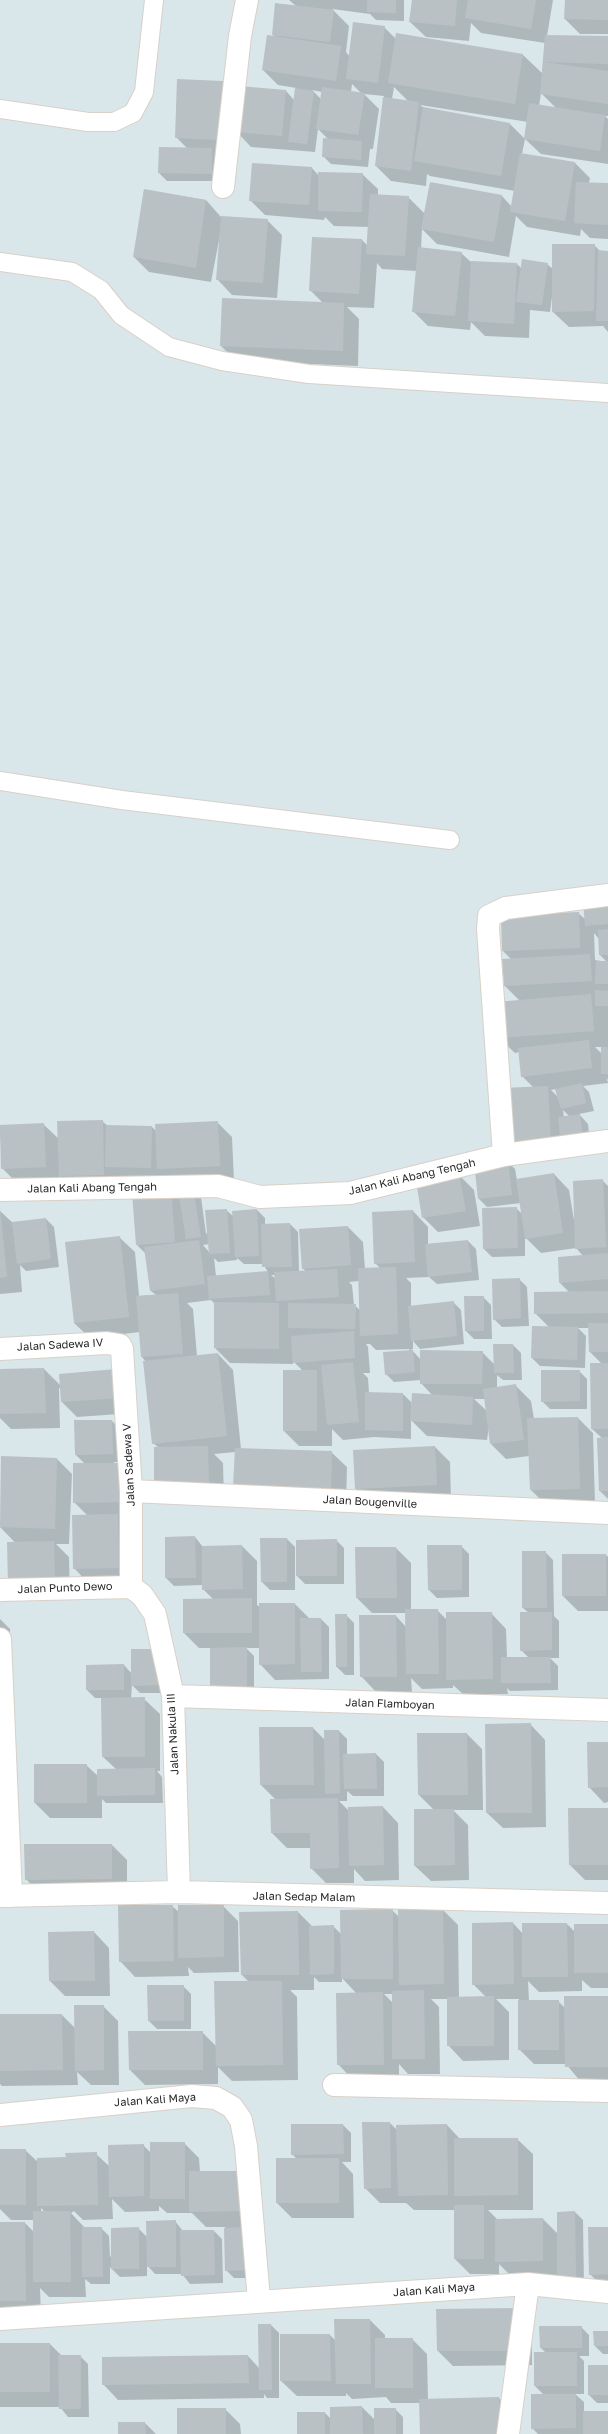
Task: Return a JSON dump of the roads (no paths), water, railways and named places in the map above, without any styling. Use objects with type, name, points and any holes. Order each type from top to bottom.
[{"type":"street","points":[[223,187],[240,36],[247,0]]},
{"type":"street","points":[[504,1155],[488,929],[490,916],[506,908],[608,895]]},
{"type":"street","name":"Jalan Kali Abang Tengah","points":[[0,1190],[218,1186],[260,1197],[350,1193],[504,1155],[608,1141]]},
{"type":"street","name":"Jalan Sadewa IV","points":[[0,1349],[106,1343],[120,1345]]},
{"type":"street","name":"Jalan Sadewa V","points":[[120,1345],[123,1355],[131,1491],[131,1587]]},
{"type":"street","name":"Jalan Bougenville","points":[[131,1491],[608,1513]]},
{"type":"street","name":"Jalan Punto Dewo","points":[[0,1590],[131,1587]]},
{"type":"street","name":"Jalan Nakula III","points":[[131,1587],[142,1595],[155,1614],[173,1696],[179,1892]]},
{"type":"street","points":[[0,1638],[6,1896]]},
{"type":"street","name":"Jalan Flamboyan","points":[[173,1696],[608,1710]]},
{"type":"street","name":"Jalan Sedap Malam","points":[[6,1896],[179,1892],[608,1903]]},
{"type":"street","points":[[334,2085],[608,2091]]},
{"type":"street","name":"Jalan Kali Maya","points":[[0,2115],[192,2096],[216,2098],[232,2107],[241,2120],[246,2146],[259,2300]]},
{"type":"street","points":[[508,2434],[528,2284]]},
{"type":"street","name":"Jalan Kali Maya","points":[[0,2319],[259,2300],[528,2284],[608,2292]]},
{"type":"lane","points":[[0,109],[88,122],[114,122],[133,113],[144,92],[154,0]]},
{"type":"lane","points":[[0,262],[72,272],[101,290],[121,315],[170,347],[222,361],[309,374],[608,393]]},
{"type":"lane","points":[[0,780],[122,800],[450,840]]}]
